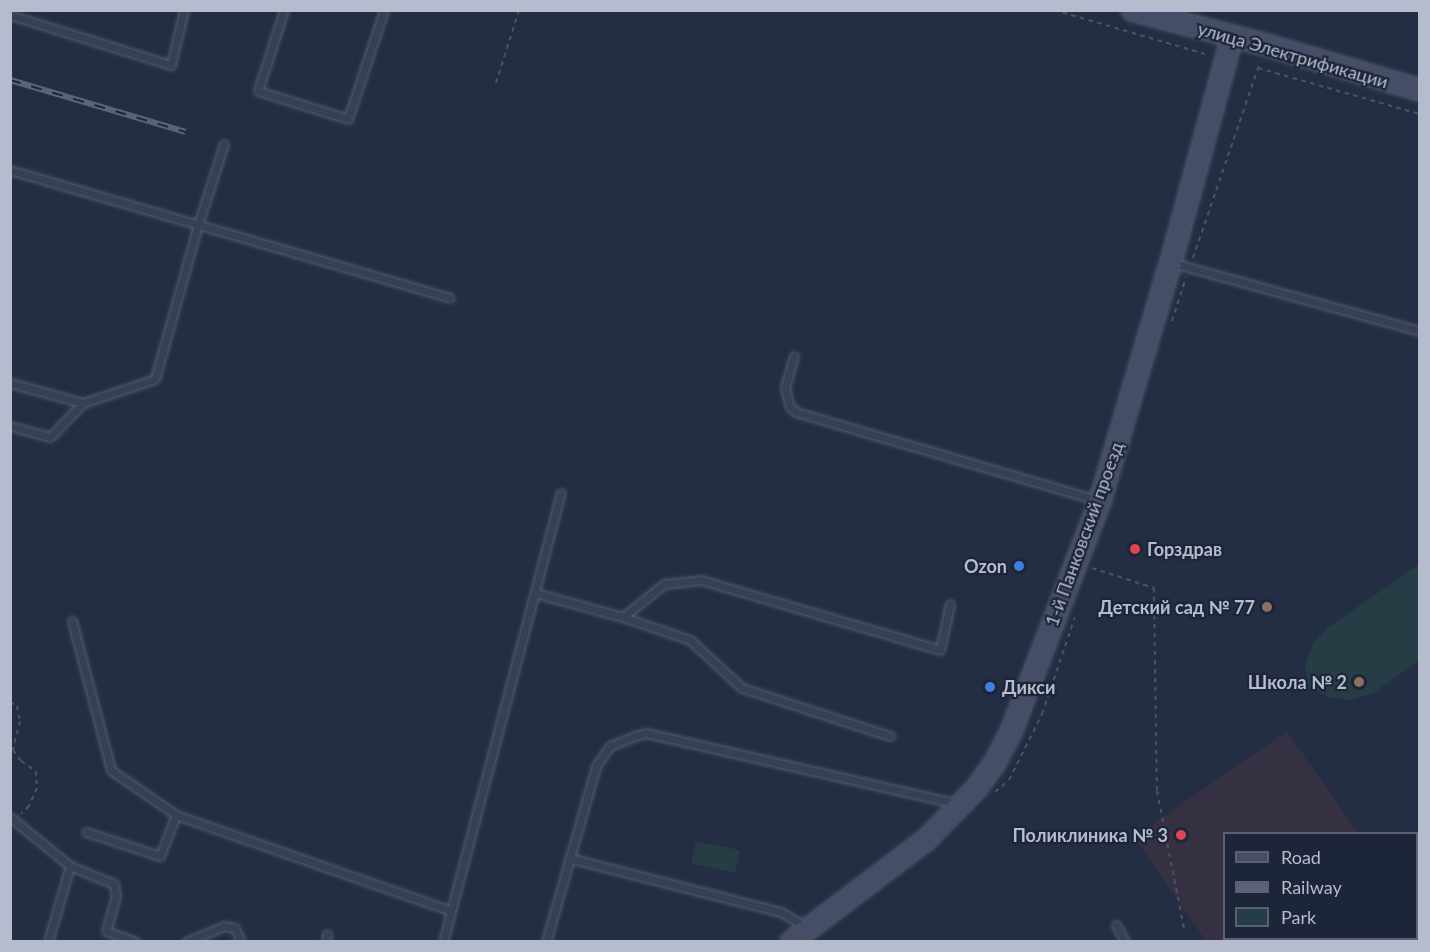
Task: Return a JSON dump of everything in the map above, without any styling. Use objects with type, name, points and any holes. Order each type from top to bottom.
[{"type":"street","name":"улица Электрификации","points":[[1132,10],[1419,90]]},
{"type":"street","name":"1-й Панковский проезд","points":[[791,942],[926,840],[957,809],[994,764],[1011,732],[1100,501],[1171,262],[1232,37]]},
{"type":"lane","points":[[10,15],[171,65],[184,10]]},
{"type":"lane","points":[[284,10],[258,91],[348,118],[384,10]]},
{"type":"lane","points":[[10,426],[50,437],[83,403],[154,379],[224,144]]},
{"type":"lane","points":[[10,170],[450,298]]},
{"type":"lane","points":[[1171,262],[1419,331]]},
{"type":"lane","points":[[794,356],[785,388],[790,407],[796,412],[1100,501]]},
{"type":"lane","points":[[10,383],[83,403]]},
{"type":"lane","points":[[443,942],[561,493]]},
{"type":"lane","points":[[623,616],[664,584],[701,580],[940,650],[950,604]]},
{"type":"lane","points":[[535,593],[623,616],[690,640],[742,688],[890,736]]},
{"type":"lane","points":[[72,621],[111,770],[176,815],[452,911]]},
{"type":"lane","points":[[546,942],[569,858],[602,756],[610,746],[646,733],[950,802],[957,809]]},
{"type":"lane","points":[[86,831],[160,856],[176,815]]},
{"type":"lane","points":[[13,819],[70,866],[114,884],[116,896],[106,931],[136,942]]},
{"type":"lane","points":[[569,858],[781,912],[807,929]]},
{"type":"lane","points":[[48,942],[70,866]]},
{"type":"lane","points":[[186,942],[224,926],[235,928],[241,942]]},
{"type":"lane","points":[[1116,926],[1125,942]]},
{"type":"path","points":[[496,83],[519,10]]},
{"type":"path","points":[[1053,10],[1218,58]]},
{"type":"path","points":[[1079,18],[1080,10]]},
{"type":"path","points":[[1258,68],[1419,114]]},
{"type":"path","points":[[1091,567],[1154,588],[1157,791],[1184,929]]},
{"type":"path","points":[[10,702],[17,706],[20,721],[14,750],[21,761],[36,771],[37,788],[29,806],[13,819]]},
{"type":"shaded area","name":"Поликлиника № 3","points":[[1287,731],[1357,832],[1223,832],[1223,940],[1297,940],[1294,942],[1206,941],[1134,837]]},
{"type":"green space","points":[[1419,564],[1419,660],[1374,693],[1350,700],[1328,697],[1309,687],[1305,665],[1313,643],[1329,627]]},
{"type":"green space","points":[[696,841],[740,850],[735,873],[691,863]]},
{"type":"railway","points":[[10,80],[185,132]]},
{"type":"place","name":"Горздрав","points":[[1135,549]]},
{"type":"place","name":"Ozon","points":[[1019,566]]},
{"type":"place","name":"Детский сад № 77","points":[[1267,607]]},
{"type":"place","name":"Школа № 2","points":[[1359,682]]},
{"type":"place","name":"Дикси","points":[[990,687]]},
{"type":"place","name":"Поликлиника № 3","points":[[1181,835]]}]
